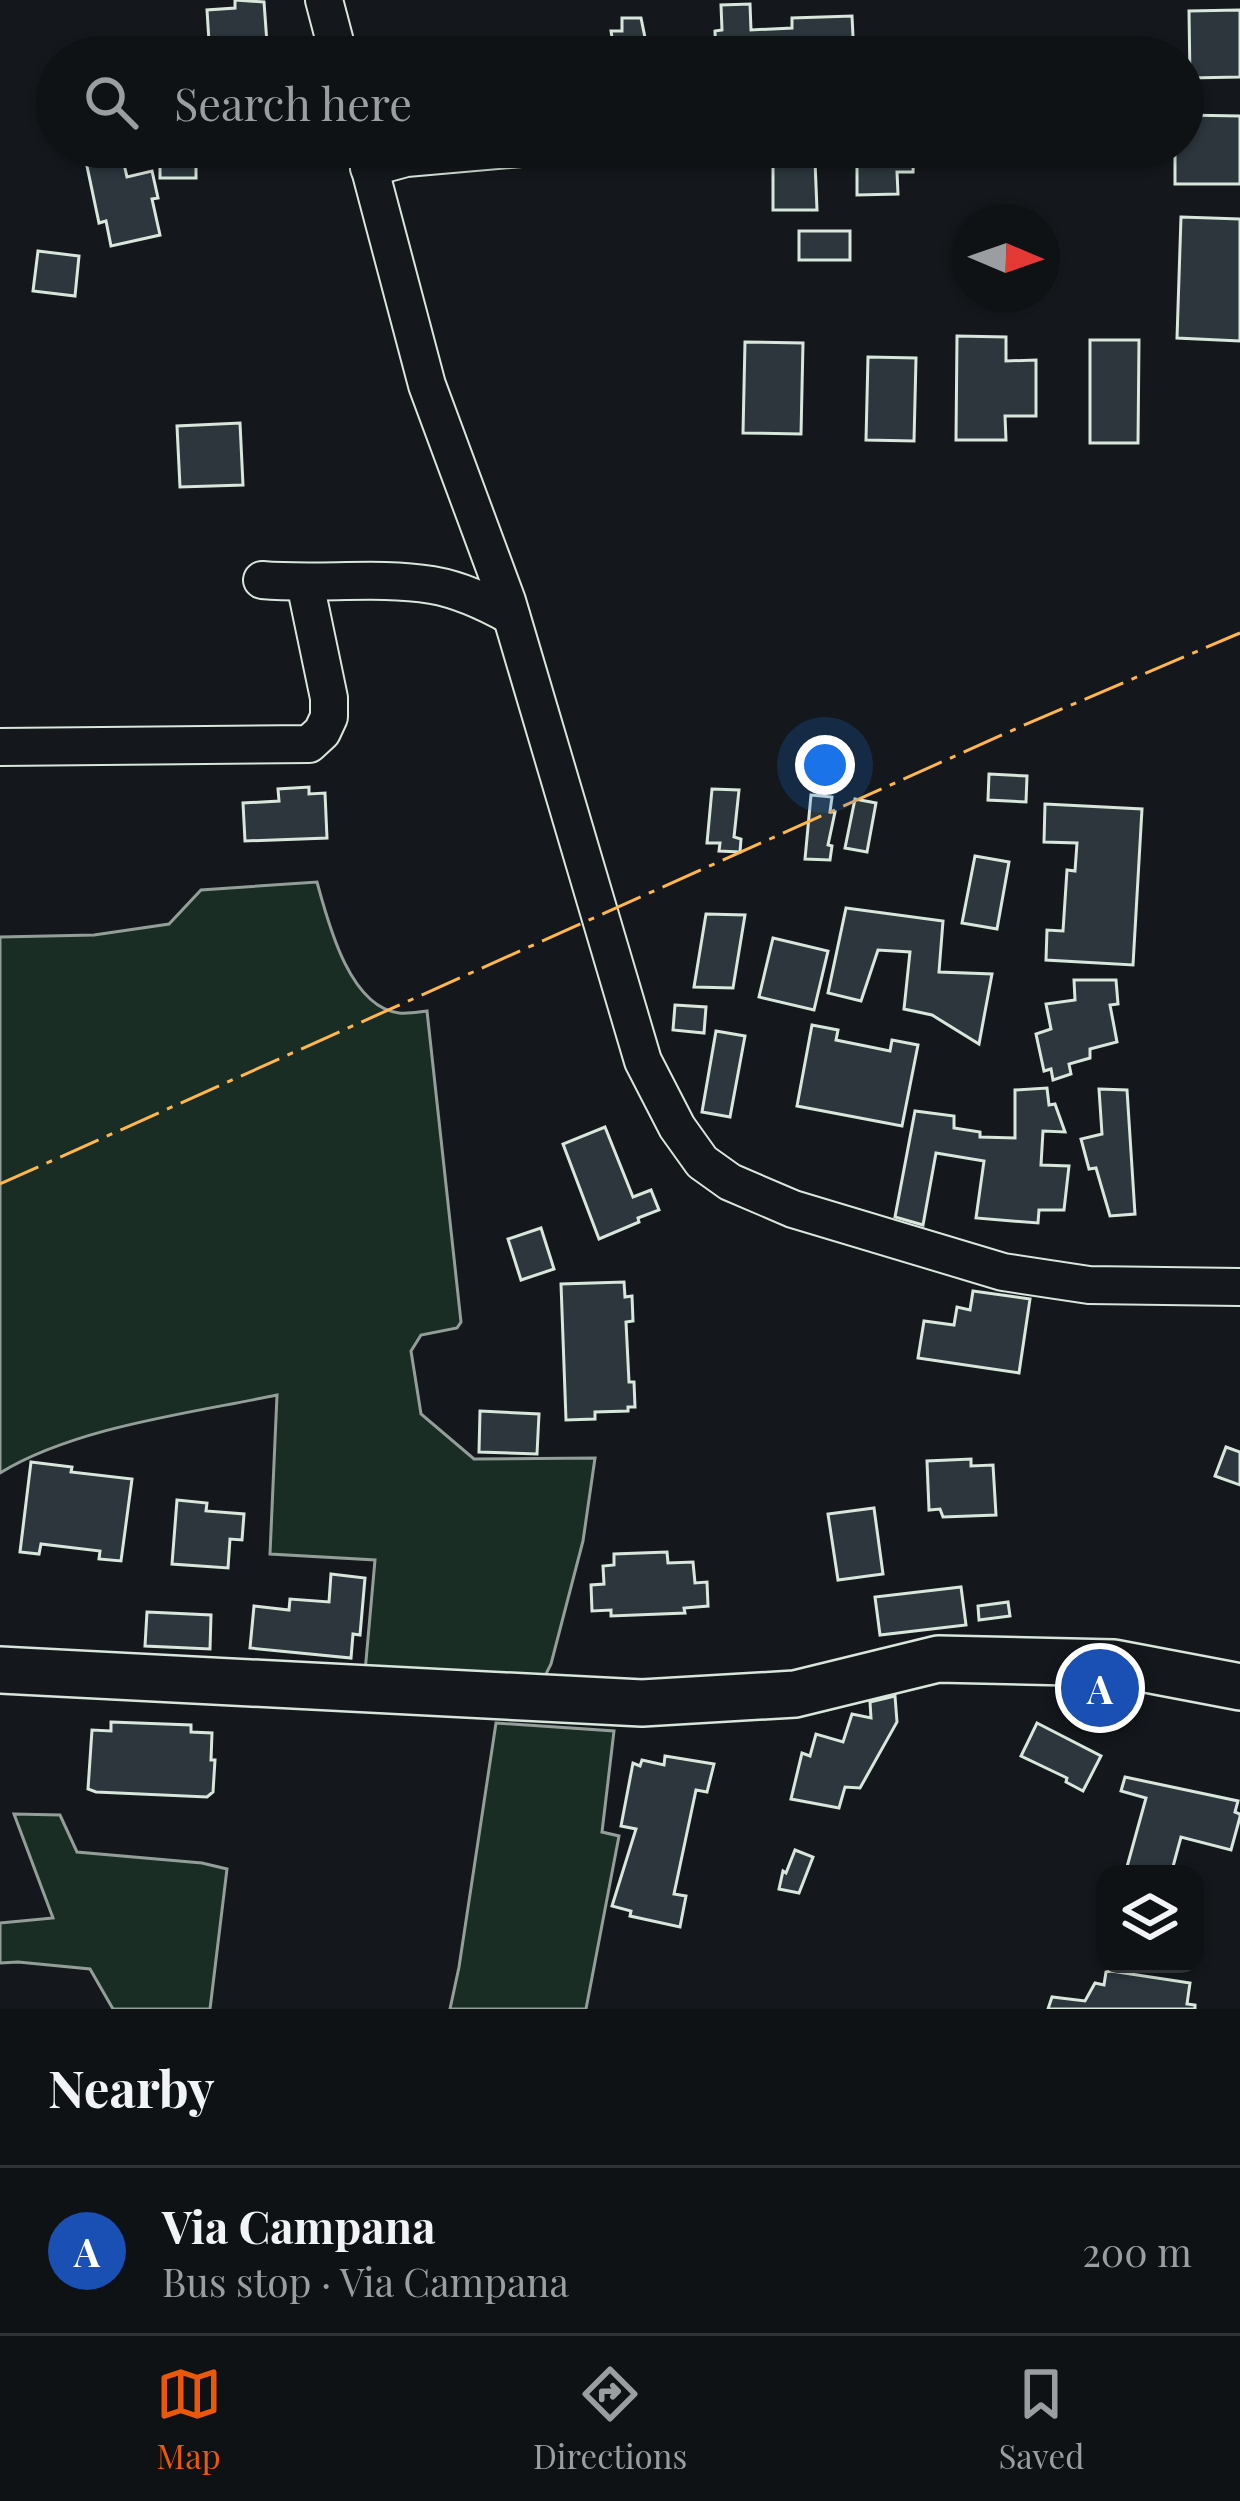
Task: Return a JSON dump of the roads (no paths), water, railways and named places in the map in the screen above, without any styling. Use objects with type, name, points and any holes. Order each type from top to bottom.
[{"type":"main road","points":[[0,1670],[643,1703],[795,1694],[938,1660],[1114,1663],[1240,1688]]},
{"type":"street","points":[[324,0],[333,36]]},
{"type":"street","points":[[370,168],[427,385],[511,616],[644,1061],[677,1127],[702,1162],[730,1182],[793,1209],[1003,1272],[1089,1285],[1240,1287]]},
{"type":"street","points":[[262,580],[433,586],[477,598],[511,616]]},
{"type":"street","points":[[0,747],[309,744],[329,717],[305,584]]},
{"type":"place","name":"Via Campana","points":[[1100,1688]]}]
